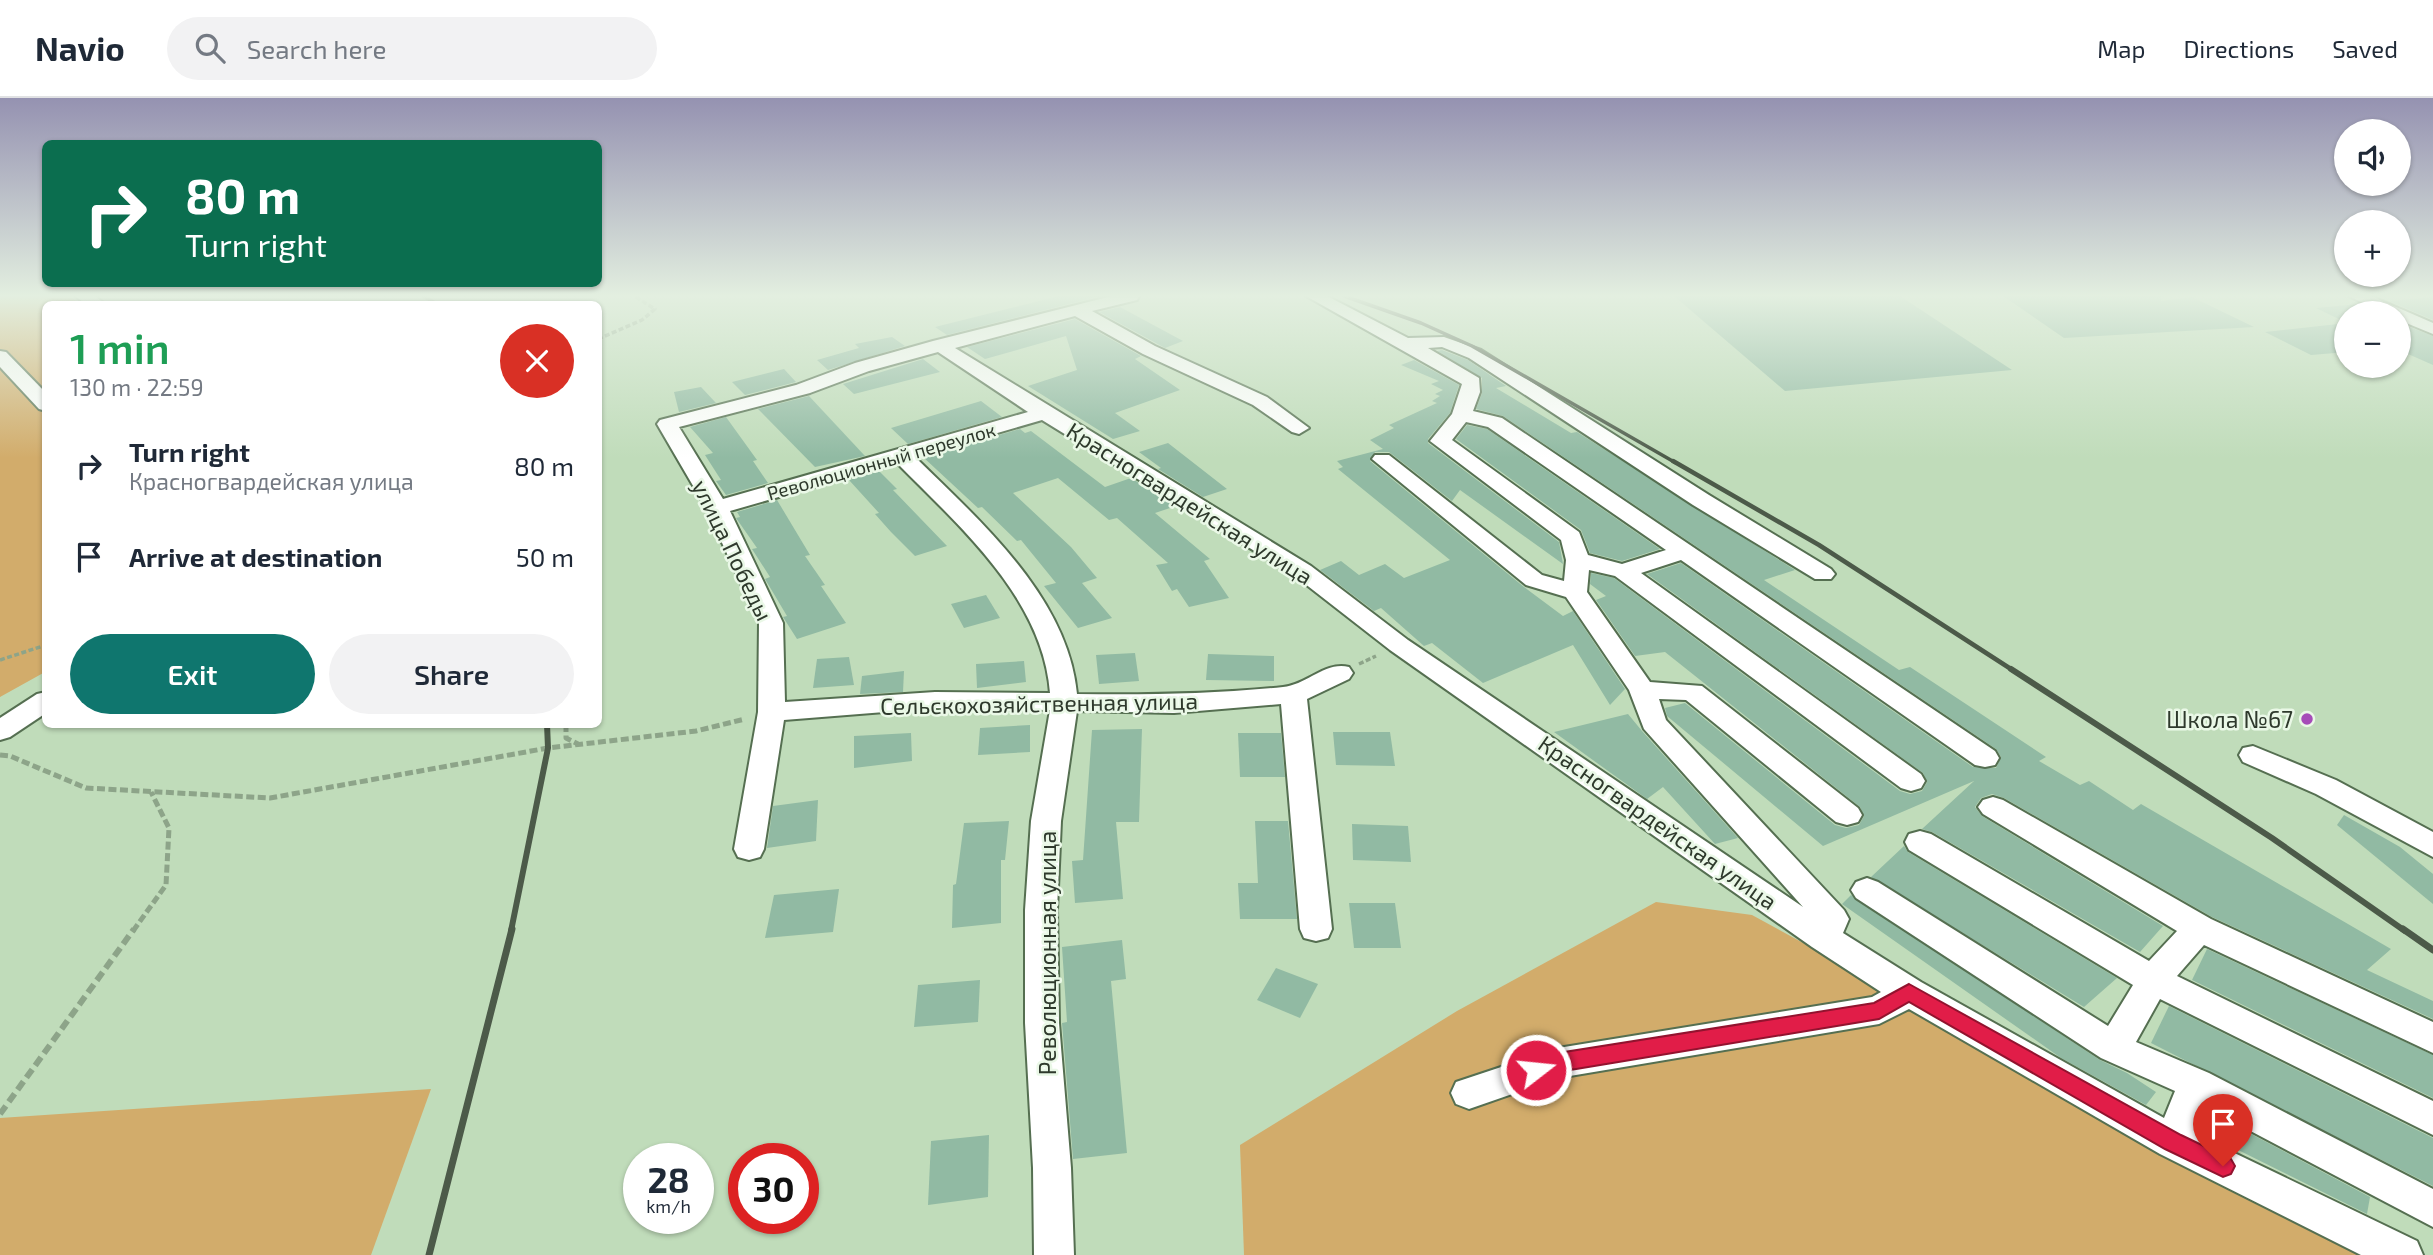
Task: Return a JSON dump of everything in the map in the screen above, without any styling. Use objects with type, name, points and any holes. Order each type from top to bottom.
[{"type":"street","name":"улица Победы","points":[[749,849],[772,712],[771,623],[717,508],[667,424],[803,388],[862,366],[921,350]]},
{"type":"street","name":"Красногвардейская улица","points":[[946,350],[985,377],[1121,458],[1201,512],[1303,571],[1399,645],[1824,938],[1909,992],[2173,1142],[2403,1255]]},
{"type":"street","points":[[1149,350],[1260,401],[1299,428]]},
{"type":"street","points":[[1416,350],[1472,382],[1469,404],[1440,441],[1571,537],[1578,560],[1575,592]]},
{"type":"street","points":[[1465,350],[1823,574]]},
{"type":"street","points":[[0,356],[42,401]]},
{"type":"street","name":"Революционный переулок","points":[[717,508],[1046,413]]},
{"type":"street","points":[[1463,415],[1495,422],[1985,758]]},
{"type":"street","name":"Революционная улица","points":[[901,455],[967,522],[1006,569],[1043,622],[1059,669],[1064,701],[1044,841],[1042,1020],[1055,1206],[1054,1255]]},
{"type":"street","points":[[1382,459],[1534,580],[1575,592],[1642,690],[1654,723],[1833,919],[1824,938]]},
{"type":"street","points":[[1623,571],[1682,552]]},
{"type":"street","points":[[1578,560],[1623,571],[1911,781]]},
{"type":"street","name":"Сельскохозяйственная улица","points":[[772,712],[935,701],[1174,704],[1293,695],[1340,673]]},
{"type":"street","points":[[1642,690],[1693,692],[1847,815]]},
{"type":"street","points":[[1293,695],[1307,813],[1316,929]]},
{"type":"street","points":[[5,744],[42,704]]},
{"type":"street","points":[[2253,755],[2326,787],[2433,846]]},
{"type":"street","points":[[1993,807],[2199,928],[2433,1038]]},
{"type":"street","points":[[1920,842],[2153,980],[2433,1119]]},
{"type":"street","points":[[1867,891],[2114,1048],[2196,1084],[2433,1209]]},
{"type":"street","points":[[2114,1048],[2153,980],[2199,928]]},
{"type":"street","points":[[1469,1093],[1558,1063],[1879,1010],[1909,992]]},
{"type":"street","points":[[2173,1142],[2196,1084]]},
{"type":"path","points":[[1340,673],[1399,645]]},
{"type":"path","points":[[0,660],[42,646]]},
{"type":"path","points":[[0,755],[5,744],[86,788],[270,798],[579,744],[696,731],[772,712]]},
{"type":"path","points":[[566,728],[566,738],[579,744]]},
{"type":"path","points":[[0,1114],[166,886],[169,828],[150,792]]},
{"type":"shaded area","points":[[0,350],[42,350],[42,674],[0,697]]},
{"type":"shaded area","points":[[1656,902],[1752,915],[2375,1255],[1244,1255],[1240,1145],[1457,1011]]},
{"type":"shaded area","points":[[431,1089],[371,1255],[0,1255],[0,1118]]},
{"type":"building","points":[[852,350],[892,350],[828,370],[817,360]]},
{"type":"building","points":[[971,350],[1017,350],[985,359]]},
{"type":"building","points":[[1071,350],[1130,350],[1141,356],[1135,359],[1180,390],[1115,413],[1140,431],[1113,439],[1028,386],[1077,370]]},
{"type":"building","points":[[1442,350],[1468,360],[1506,386],[1496,388],[1571,433],[1577,432],[1795,570],[1764,580],[1899,670],[1910,667],[2046,757],[2039,761],[2080,785],[2089,781],[2133,810],[2141,804],[2391,949],[2367,970],[2433,1001],[2433,1019],[2212,917],[2004,798],[1992,794],[1981,798],[1975,807],[1982,816],[2163,926],[2140,952],[1932,832],[1922,829],[1974,781],[1823,846],[1667,716],[1665,708],[1685,703],[1835,825],[1846,828],[1859,825],[1864,816],[1860,807],[1665,652],[1635,656],[1596,600],[1606,596],[1590,584],[1591,573],[1614,578],[1900,791],[1910,794],[1922,791],[1927,782],[1923,773],[1647,574],[1681,563],[1973,767],[1996,768],[2001,757],[1996,749],[1503,416],[1476,409],[1482,393],[1482,378],[1437,351]]},
{"type":"building","points":[[1737,350],[1982,350],[2012,370],[1785,391]]},
{"type":"building","points":[[2301,350],[2334,350],[2334,353],[2311,355]]},
{"type":"building","points":[[2411,350],[2433,350],[2433,365],[2411,355]]},
{"type":"building","points":[[923,359],[940,372],[854,394],[843,384]]},
{"type":"building","points":[[1414,360],[1459,385],[1450,413],[1428,439],[1428,443],[1559,542],[1563,564],[1460,490],[1452,501],[1389,452],[1375,452],[1370,461],[1563,616],[1573,611],[1625,689],[1610,705],[1573,645],[1483,683],[1432,643],[1424,646],[1381,608],[1374,611],[1320,570],[1341,561],[1359,575],[1385,564],[1404,578],[1450,560],[1338,469],[1343,467],[1337,461],[1383,449],[1370,440],[1394,428],[1389,425],[1437,403],[1432,401],[1440,396],[1435,394],[1443,390],[1431,384],[1439,381],[1401,365]]},
{"type":"building","points":[[784,369],[796,382],[745,395],[732,382]]},
{"type":"building","points":[[701,387],[716,403],[679,412],[674,392]]},
{"type":"building","points":[[809,396],[865,456],[815,467],[758,409]]},
{"type":"building","points":[[981,401],[1002,417],[908,444],[891,428]]},
{"type":"building","points":[[726,417],[757,460],[753,461],[768,483],[726,495],[716,481],[721,480],[705,455],[713,453],[690,427]]},
{"type":"building","points":[[1467,425],[1487,429],[1660,549],[1622,561],[1590,553],[1581,530],[1456,439]]},
{"type":"building","points":[[1020,429],[1025,433],[1031,431],[1105,487],[1131,478],[1176,506],[1155,513],[1210,559],[1204,561],[1229,598],[1189,607],[1177,589],[1172,591],[1156,565],[1168,563],[1117,518],[1109,520],[1058,478],[1013,493],[1071,547],[1097,578],[1082,583],[1112,618],[1078,628],[1044,586],[1056,583],[1021,540],[1017,541],[982,507],[978,508],[923,457]]},
{"type":"building","points":[[1168,443],[1227,489],[1203,497],[1158,469],[1161,468],[1139,452]]},
{"type":"building","points":[[879,471],[897,489],[893,490],[947,546],[915,556],[891,532],[875,514],[879,513],[849,480]]},
{"type":"building","points":[[777,500],[810,555],[805,556],[825,585],[821,586],[846,623],[797,639],[783,617],[787,616],[765,579],[770,577],[752,549],[757,548],[736,518],[740,517],[737,512]]},
{"type":"building","points":[[986,595],[1000,618],[964,628],[951,604]]},
{"type":"building","points":[[1135,653],[1139,681],[1099,684],[1096,655]]},
{"type":"building","points":[[1208,654],[1274,656],[1274,681],[1206,680]]},
{"type":"building","points":[[849,657],[854,685],[813,688],[817,659]]},
{"type":"building","points":[[1024,661],[1026,682],[977,688],[976,664]]},
{"type":"building","points":[[904,671],[903,692],[860,694],[862,676]]},
{"type":"building","points":[[1628,714],[1738,838],[1715,844],[1663,787],[1647,799],[1554,732]]},
{"type":"building","points":[[1030,725],[1030,752],[978,755],[980,728]]},
{"type":"building","points":[[1142,729],[1139,822],[1116,822],[1123,899],[1075,903],[1072,861],[1083,860],[1092,730]]},
{"type":"building","points":[[1333,732],[1390,732],[1395,766],[1336,765]]},
{"type":"building","points":[[911,733],[912,761],[854,768],[854,736]]},
{"type":"building","points":[[1238,733],[1281,733],[1285,777],[1240,777]]},
{"type":"building","points":[[818,800],[816,841],[767,848],[773,806]]},
{"type":"building","points":[[2344,815],[2400,847],[2433,874],[2433,904],[2337,825]]},
{"type":"building","points":[[1009,821],[1005,860],[1001,860],[1001,923],[952,928],[953,885],[956,884],[964,823]]},
{"type":"building","points":[[1255,821],[1288,821],[1297,919],[1240,919],[1238,883],[1258,883]]},
{"type":"building","points":[[1352,824],[1408,826],[1411,862],[1353,860]]},
{"type":"building","points":[[1904,846],[1908,852],[2117,978],[2084,1007],[1871,877]]},
{"type":"building","points":[[839,889],[833,932],[765,938],[774,895]]},
{"type":"building","points":[[1851,895],[2100,1060],[2127,1073],[2156,1092],[2146,1105],[2061,1058],[1842,904]]},
{"type":"building","points":[[1349,903],[1395,903],[1401,948],[1354,948]]},
{"type":"building","points":[[1122,940],[1126,979],[1111,981],[1127,1153],[1073,1159],[1062,1023],[1067,1022],[1062,947]]},
{"type":"building","points":[[2207,949],[2433,1055],[2433,1098],[2192,980]]},
{"type":"building","points":[[1276,968],[1318,984],[1300,1018],[1257,1000]]},
{"type":"building","points":[[980,980],[978,1022],[914,1027],[918,985]]},
{"type":"building","points":[[2169,1006],[2433,1138],[2433,1186],[2151,1043]]},
{"type":"building","points":[[2223,1119],[2370,1197],[2367,1214],[2216,1139]]},
{"type":"building","points":[[989,1135],[988,1197],[928,1205],[931,1141]]},
{"type":"railway","points":[[1479,350],[1676,463]]},
{"type":"railway","points":[[1673,461],[1819,545],[2014,671]]},
{"type":"railway","points":[[2011,669],[2272,838],[2405,931]]},
{"type":"railway","points":[[511,931],[548,748],[547,728]]},
{"type":"railway","points":[[429,1255],[512,929]]},
{"type":"railway","points":[[2403,929],[2433,950]]},
{"type":"place","name":"Школа №67","points":[[2307,719]]},
{"type":"route","points":[[1536,1070],[1558,1063],[1879,1010],[1909,992],[2173,1142],[2223,1166]]}]
